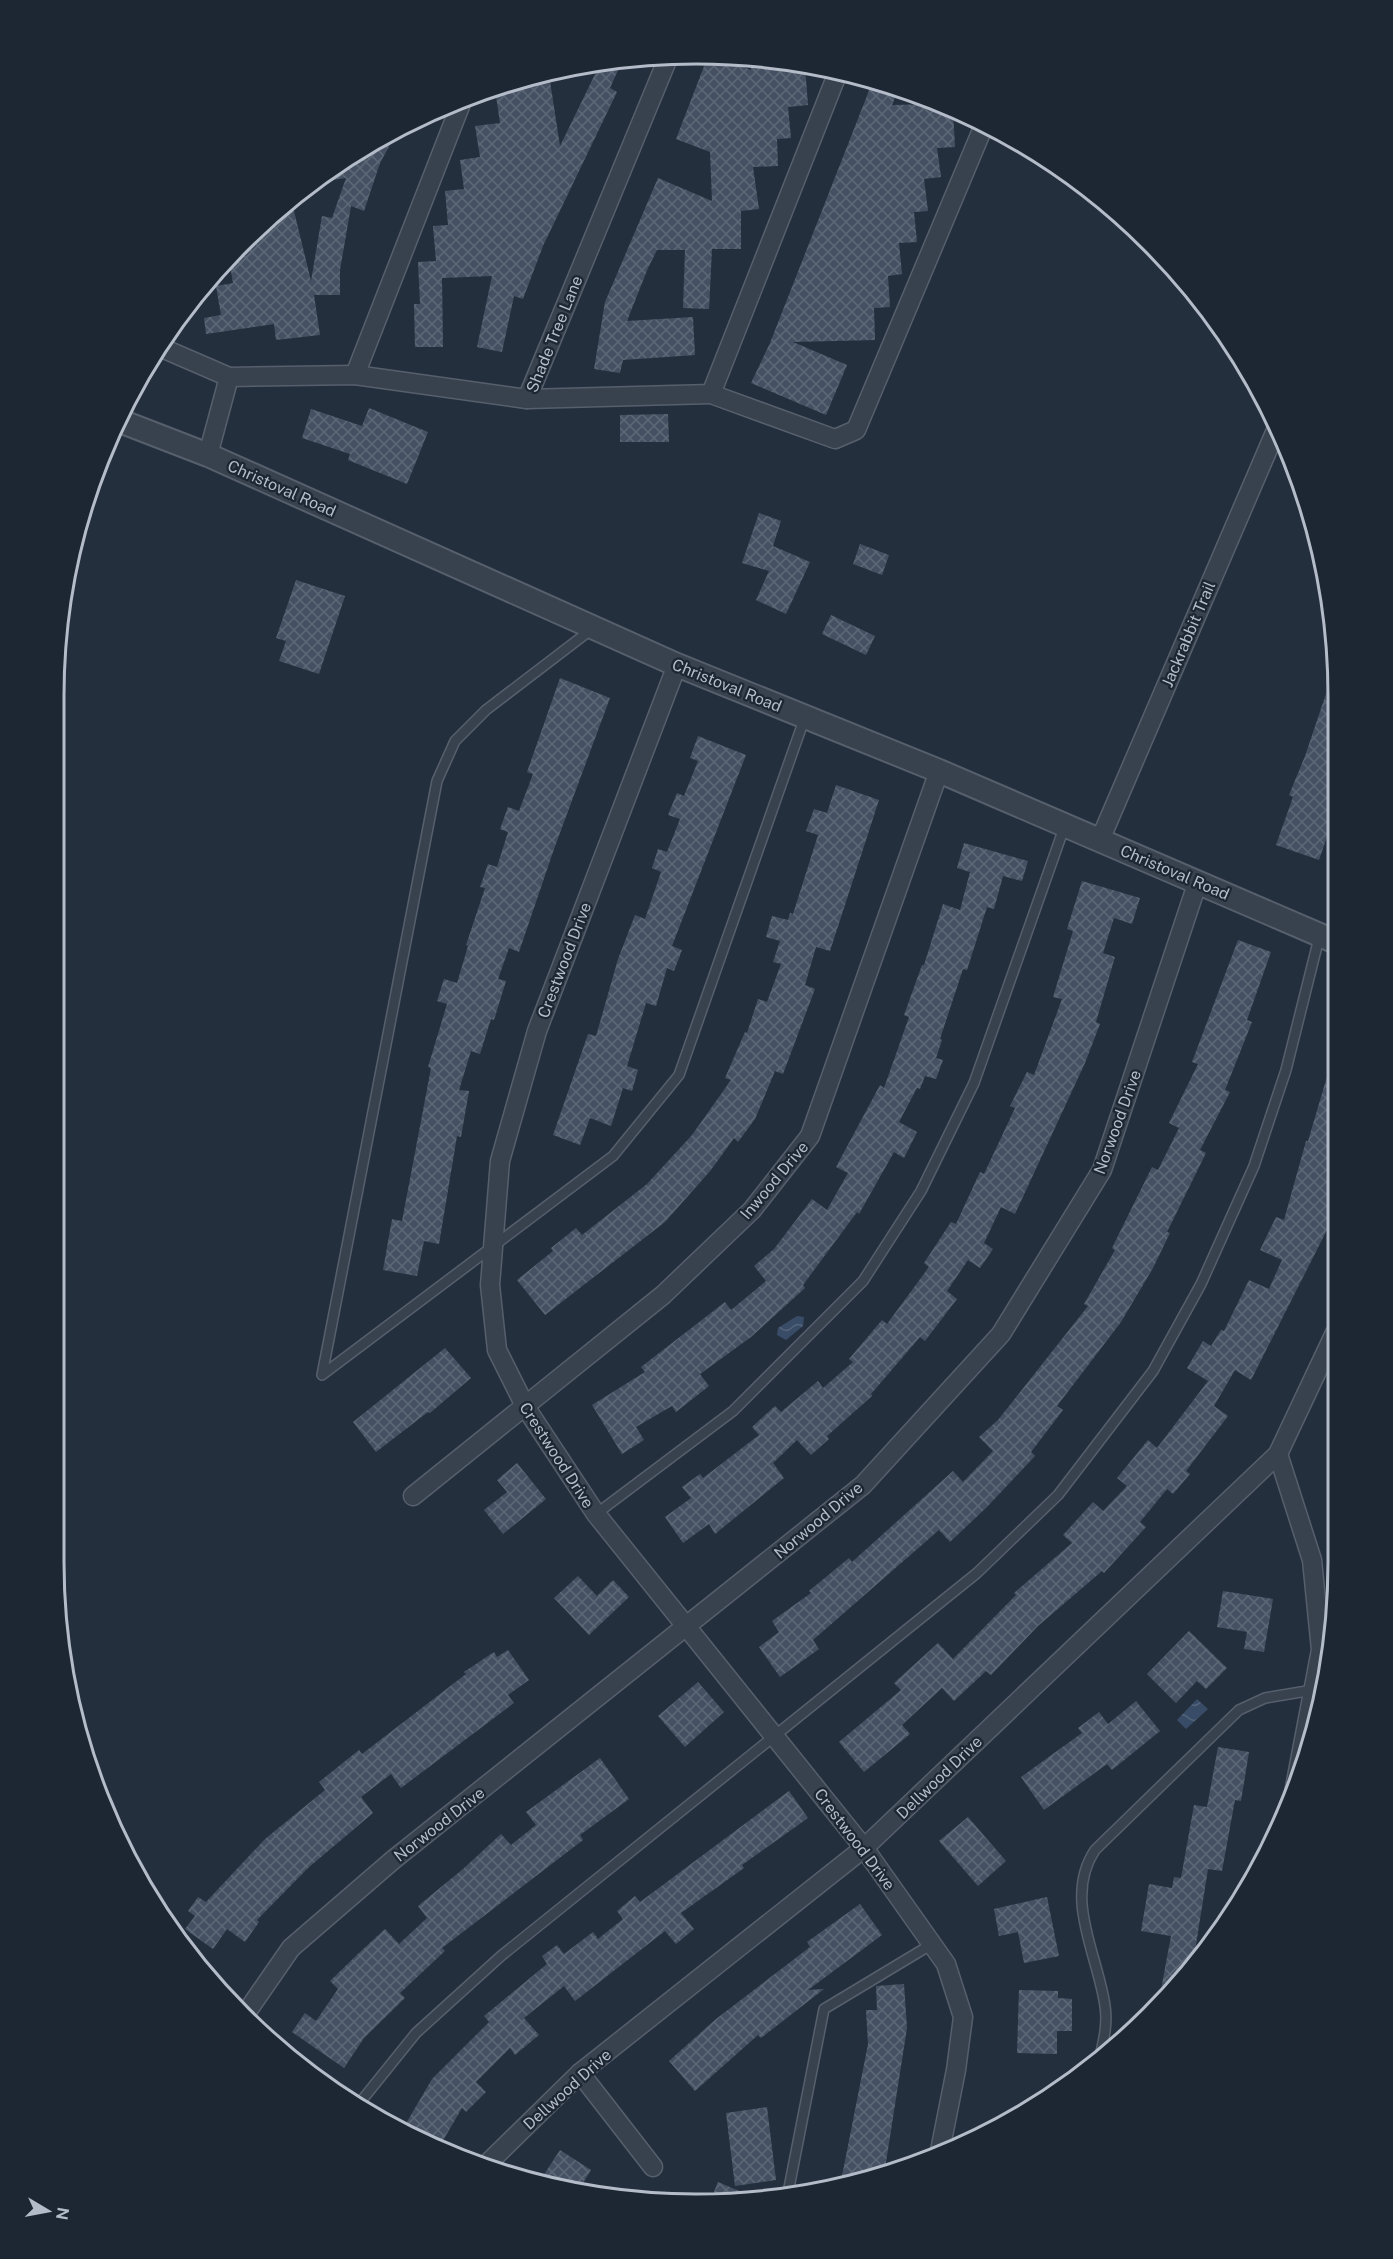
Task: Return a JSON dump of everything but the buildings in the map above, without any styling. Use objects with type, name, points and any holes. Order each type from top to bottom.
[{"type":"street","name":"Shade Tree Lane","points":[[168,350],[229,377],[355,375],[527,399],[665,66]]},
{"type":"street","points":[[711,394],[835,80]]},
{"type":"street","points":[[355,375],[458,112]]},
{"type":"street","points":[[527,399],[711,394],[835,439],[856,430],[981,133]]},
{"type":"street","points":[[208,455],[229,377]]},
{"type":"street","name":"Christoval Road","points":[[127,424],[208,455],[677,665],[939,771],[1328,937]]},
{"type":"street","name":"Jackrabbit Trail","points":[[1100,840],[1273,438]]},
{"type":"street","name":"Crestwood Drive","points":[[677,665],[537,1031],[500,1161],[490,1285],[496,1350],[526,1408],[596,1515],[864,1848],[946,1964],[963,2017],[941,2145]]},
{"type":"street","name":"Inwood Drive","points":[[413,1496],[526,1408],[663,1294],[744,1217],[810,1136],[939,771]]},
{"type":"street","name":"Norwood Drive","points":[[249,2008],[291,1948],[393,1860],[688,1627],[863,1485],[1001,1334],[1102,1170],[1198,881]]},
{"type":"street","name":"Dellwood Drive","points":[[491,2160],[580,2073],[864,1848],[1278,1454],[1328,1348]]},
{"type":"street","points":[[1278,1454],[1312,1560],[1321,1650],[1305,1732]]},
{"type":"street","points":[[580,2073],[653,2167]]},
{"type":"lane","points":[[594,628],[486,710],[455,741],[437,781],[322,1375],[613,1156],[679,1075],[805,717]]},
{"type":"lane","points":[[596,1515],[734,1411],[863,1281],[921,1191],[974,1083],[1065,825]]},
{"type":"lane","points":[[363,2099],[416,2032],[501,1956],[977,1573],[1058,1495],[1153,1371],[1201,1284],[1254,1166],[1328,950]]},
{"type":"lane","points":[[1102,2047],[1106,2028],[1105,2006],[1080,1895],[1085,1865],[1095,1850],[1239,1710],[1265,1698],[1313,1690]]},
{"type":"lane","points":[[789,2187],[824,2009],[932,1944]]},
{"type":"water","points":[[797,1316],[804,1317],[803,1326],[786,1340],[777,1335],[778,1328]]},
{"type":"water","points":[[1197,1699],[1208,1709],[1186,1729],[1177,1720]]}]
